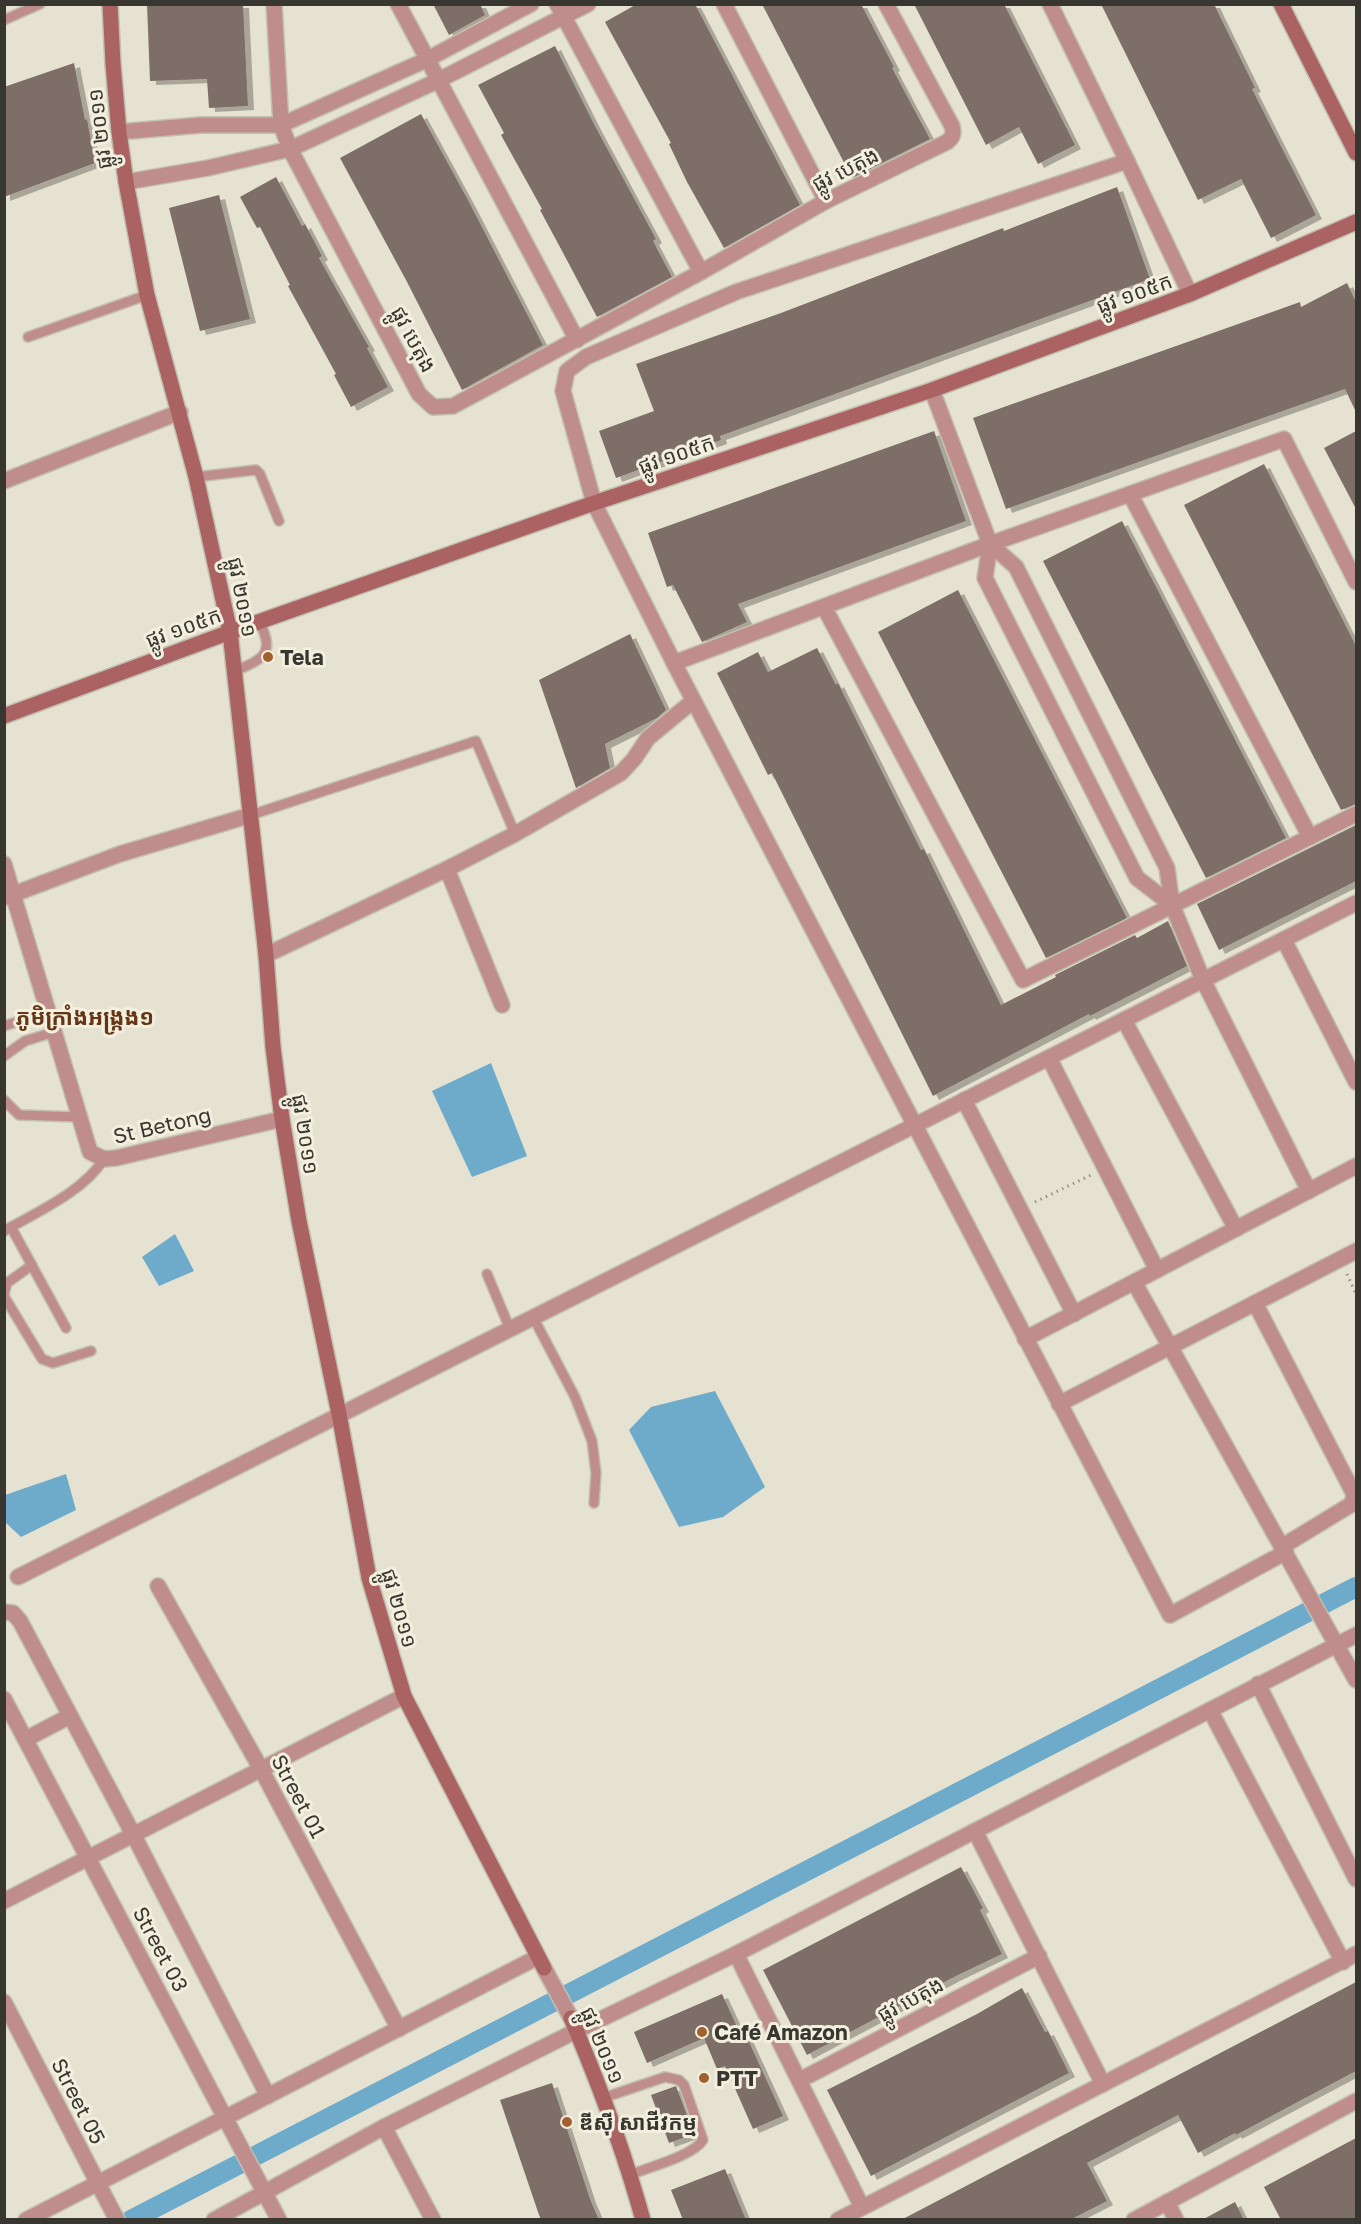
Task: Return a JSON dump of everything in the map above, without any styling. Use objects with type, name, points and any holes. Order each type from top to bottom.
[{"type":"main road","name":"ផ្លូវ ២០១១","points":[[110,4],[112,64],[119,132],[147,295],[180,412],[230,632],[282,1119],[298,1221],[339,1414],[369,1578],[404,1696],[541,1963]]},
{"type":"main road","points":[[1281,4],[1356,153]]},
{"type":"main road","name":"ផ្លូវ ១០៥ក","points":[[4,716],[259,621],[594,503],[932,390],[1190,294],[1356,222]]},
{"type":"main road","name":"ផ្លូវ ២០១១","points":[[573,2025],[603,2097],[643,2220]]},
{"type":"street","name":"ផ្លូវ បេតុង","points":[[274,4],[281,125],[290,149],[419,394],[433,407],[453,406],[701,272],[826,201],[952,138],[952,126],[886,4]]},
{"type":"street","points":[[398,4],[577,340]]},
{"type":"street","points":[[119,132],[201,125],[281,125],[426,60],[531,4]]},
{"type":"street","points":[[126,182],[208,168],[290,149],[437,81],[560,11],[588,4]]},
{"type":"street","points":[[724,4],[826,201]]},
{"type":"street","points":[[1050,4],[1190,294]]},
{"type":"street","points":[[560,11],[701,272]]},
{"type":"street","points":[[1127,161],[736,292],[586,357],[567,371],[563,391],[594,503],[693,701],[1170,1615],[1285,1549],[1352,1504],[1354,1494],[1255,1303]]},
{"type":"street","points":[[932,390],[990,544],[1016,567],[1167,868],[1172,905],[1203,980],[1309,1191]]},
{"type":"street","points":[[4,481],[180,412]]},
{"type":"street","points":[[674,663],[990,544],[1284,439],[1356,582]]},
{"type":"street","points":[[1130,494],[1310,837]]},
{"type":"street","points":[[990,544],[985,578],[1137,878],[1172,905]]},
{"type":"street","points":[[824,607],[1023,980],[1356,814]]},
{"type":"street","points":[[266,955],[447,869],[515,834],[621,773],[648,738],[693,701]]},
{"type":"street","points":[[9,896],[120,854],[251,816]]},
{"type":"street","name":"St Betong","points":[[4,864],[9,896],[54,1032],[90,1152],[104,1160],[282,1119]]},
{"type":"street","points":[[447,869],[502,1005]]},
{"type":"street","points":[[18,1577],[1356,903]]},
{"type":"street","points":[[1284,940],[1356,1082]]},
{"type":"street","points":[[1124,1020],[1236,1229]]},
{"type":"street","points":[[1049,1058],[1157,1270]]},
{"type":"street","points":[[964,1100],[1074,1314]]},
{"type":"street","points":[[1025,1339],[1356,1166]]},
{"type":"street","points":[[1059,1404],[1356,1251]]},
{"type":"street","points":[[1134,1282],[1285,1549],[1356,1680]]},
{"type":"street","name":"Street 01","points":[[158,1586],[261,1770],[399,2029]]},
{"type":"street","name":"Street 03","points":[[4,1612],[13,1613],[20,1621],[134,1834],[268,2096]]},
{"type":"street","points":[[214,2220],[263,2188],[384,2127],[573,2025],[736,1954],[1356,1635]]},
{"type":"street","points":[[1258,1684],[1356,1879]]},
{"type":"street","points":[[4,1900],[404,1696]]},
{"type":"street","name":"Street 03","points":[[4,1699],[279,2220]]},
{"type":"street","points":[[1210,1710],[1343,1962]]},
{"type":"street","points":[[26,1739],[70,1716]]},
{"type":"street","points":[[975,1831],[1103,2084]]},
{"type":"street","points":[[736,1954],[862,2207]]},
{"type":"street","points":[[838,2220],[1356,1954]]},
{"type":"street","name":"ផ្លូវ បេតុង","points":[[800,2080],[1039,1956]]},
{"type":"street","points":[[26,2220],[100,2187],[228,2120],[268,2096],[399,2029],[541,1963]]},
{"type":"street","name":"ផ្លូវ ២០១១","points":[[541,1963],[573,2025]]},
{"type":"street","name":"Street 05","points":[[4,2002],[117,2220]]},
{"type":"street","points":[[1134,2220],[1356,2102]]},
{"type":"street","points":[[384,2127],[433,2220]]},
{"type":"street","points":[[1167,2202],[1176,2220]]},
{"type":"lane","points":[[4,20],[40,4]]},
{"type":"lane","points":[[28,337],[147,295]]},
{"type":"lane","points":[[196,477],[256,471],[260,474],[279,521]]},
{"type":"lane","points":[[235,671],[259,661],[265,654],[266,635],[259,621]]},
{"type":"lane","points":[[251,816],[476,741],[515,834]]},
{"type":"lane","points":[[4,1026],[47,1012]]},
{"type":"lane","points":[[4,1056],[25,1041],[54,1032]]},
{"type":"lane","points":[[4,1100],[19,1116],[79,1118]]},
{"type":"lane","points":[[66,1328],[32,1265],[8,1229],[75,1189],[96,1171],[104,1160]]},
{"type":"lane","points":[[32,1265],[7,1283],[4,1295],[42,1359],[53,1363],[91,1351]]},
{"type":"lane","points":[[487,1274],[510,1329]]},
{"type":"lane","points":[[533,1317],[575,1397],[592,1441],[596,1473],[594,1503]]},
{"type":"lane","points":[[603,2097],[665,2077],[679,2080],[684,2085],[703,2140],[699,2146],[688,2152],[630,2175]]},
{"type":"path","points":[[1020,1210],[1106,1167]]},
{"type":"path","points":[[1339,1260],[1356,1294]]},
{"type":"water","points":[[491,1063],[527,1156],[472,1177],[432,1091]]},
{"type":"water","points":[[175,1234],[194,1271],[159,1286],[142,1257]]},
{"type":"water","points":[[715,1391],[765,1487],[723,1517],[679,1527],[629,1430],[651,1407]]},
{"type":"water","points":[[66,1474],[76,1510],[21,1537],[5,1522],[5,1495]]},
{"type":"building","points":[[147,4],[243,4],[248,106],[209,108],[207,79],[150,81]]},
{"type":"building","points":[[433,4],[480,4],[485,15],[449,35]]},
{"type":"building","points":[[637,4],[695,4],[800,205],[724,248],[687,182],[669,144],[671,143],[605,22]]},
{"type":"building","points":[[762,4],[861,4],[930,139],[852,178]]},
{"type":"building","points":[[914,4],[1004,4],[1075,145],[1038,164],[1019,127],[986,145]]},
{"type":"building","points":[[1101,4],[1214,4],[1255,88],[1252,89],[1316,215],[1271,238],[1241,179],[1198,200]]},
{"type":"building","points":[[555,46],[656,239],[653,241],[672,277],[597,317],[501,135],[504,133],[478,85]]},
{"type":"building","points":[[74,63],[95,163],[4,197],[4,87]]},
{"type":"building","points":[[421,114],[543,345],[462,390],[340,158]]},
{"type":"building","points":[[276,177],[302,226],[305,224],[322,256],[319,258],[369,347],[367,348],[388,387],[351,407],[260,227],[257,228],[240,197]]},
{"type":"building","points":[[1117,187],[1150,279],[720,436],[721,440],[616,478],[599,431],[654,411],[636,364],[781,313],[1003,228],[1004,231]]},
{"type":"building","points":[[219,195],[250,319],[200,331],[169,208]]},
{"type":"building","points":[[1347,283],[1356,302],[1356,412],[1345,389],[1006,509],[973,418],[1300,302],[1301,307]]},
{"type":"building","points":[[934,431],[966,521],[738,604],[747,622],[702,642],[673,585],[667,587],[648,533]]},
{"type":"building","points":[[1356,431],[1356,509],[1324,448]]},
{"type":"building","points":[[1264,464],[1356,646],[1356,804],[1341,810],[1184,505]]},
{"type":"building","points":[[1122,521],[1286,838],[1206,878],[1043,561]]},
{"type":"building","points":[[958,590],[1127,918],[1046,958],[878,632]]},
{"type":"building","points":[[630,634],[666,710],[657,718],[605,744],[610,768],[576,788],[539,680]]},
{"type":"building","points":[[817,648],[836,685],[838,683],[921,850],[924,849],[1001,1005],[1056,977],[1055,975],[1135,935],[1137,938],[1168,921],[1187,966],[1090,1016],[1089,1014],[933,1096],[772,773],[768,775],[717,673],[758,652],[768,672]]},
{"type":"building","points":[[1356,825],[1356,881],[1219,950],[1197,904]]},
{"type":"building","points":[[961,1867],[983,1908],[980,1910],[1002,1954],[807,2055],[763,1970]]},
{"type":"building","points":[[1356,1982],[1356,2071],[1236,2135],[1235,2133],[1198,2153],[1178,2115],[1087,2163],[1107,2201],[1070,2220],[901,2220]]},
{"type":"building","points":[[1022,1988],[1045,2032],[1048,2031],[1069,2073],[871,2176],[827,2090],[977,2014]]},
{"type":"building","points":[[722,1994],[741,2035],[745,2033],[783,2116],[753,2129],[725,2066],[717,2069],[704,2038],[647,2063],[634,2032]]},
{"type":"building","points":[[552,2083],[599,2220],[541,2220],[538,2212],[500,2100]]},
{"type":"building","points":[[676,2086],[694,2134],[669,2143],[651,2095]]},
{"type":"building","points":[[1356,2138],[1356,2220],[1281,2220],[1264,2187]]},
{"type":"building","points":[[725,2169],[746,2220],[683,2220],[671,2190]]},
{"type":"building","points":[[1235,2202],[1244,2220],[1202,2220]]},
{"type":"waterway","points":[[131,2220],[1356,1587]]},
{"type":"place","name":"Tela","points":[[268,657]]},
{"type":"place","name":"Café Amazon","points":[[702,2032]]},
{"type":"place","name":"PTT","points":[[704,2078]]},
{"type":"place","name":"ឌីស៊ី សាជីវកម្ម","points":[[567,2122]]},
{"type":"district","name":"ភូមិក្រាំងអង្រ្កង១","points":[[85,1016]]}]
